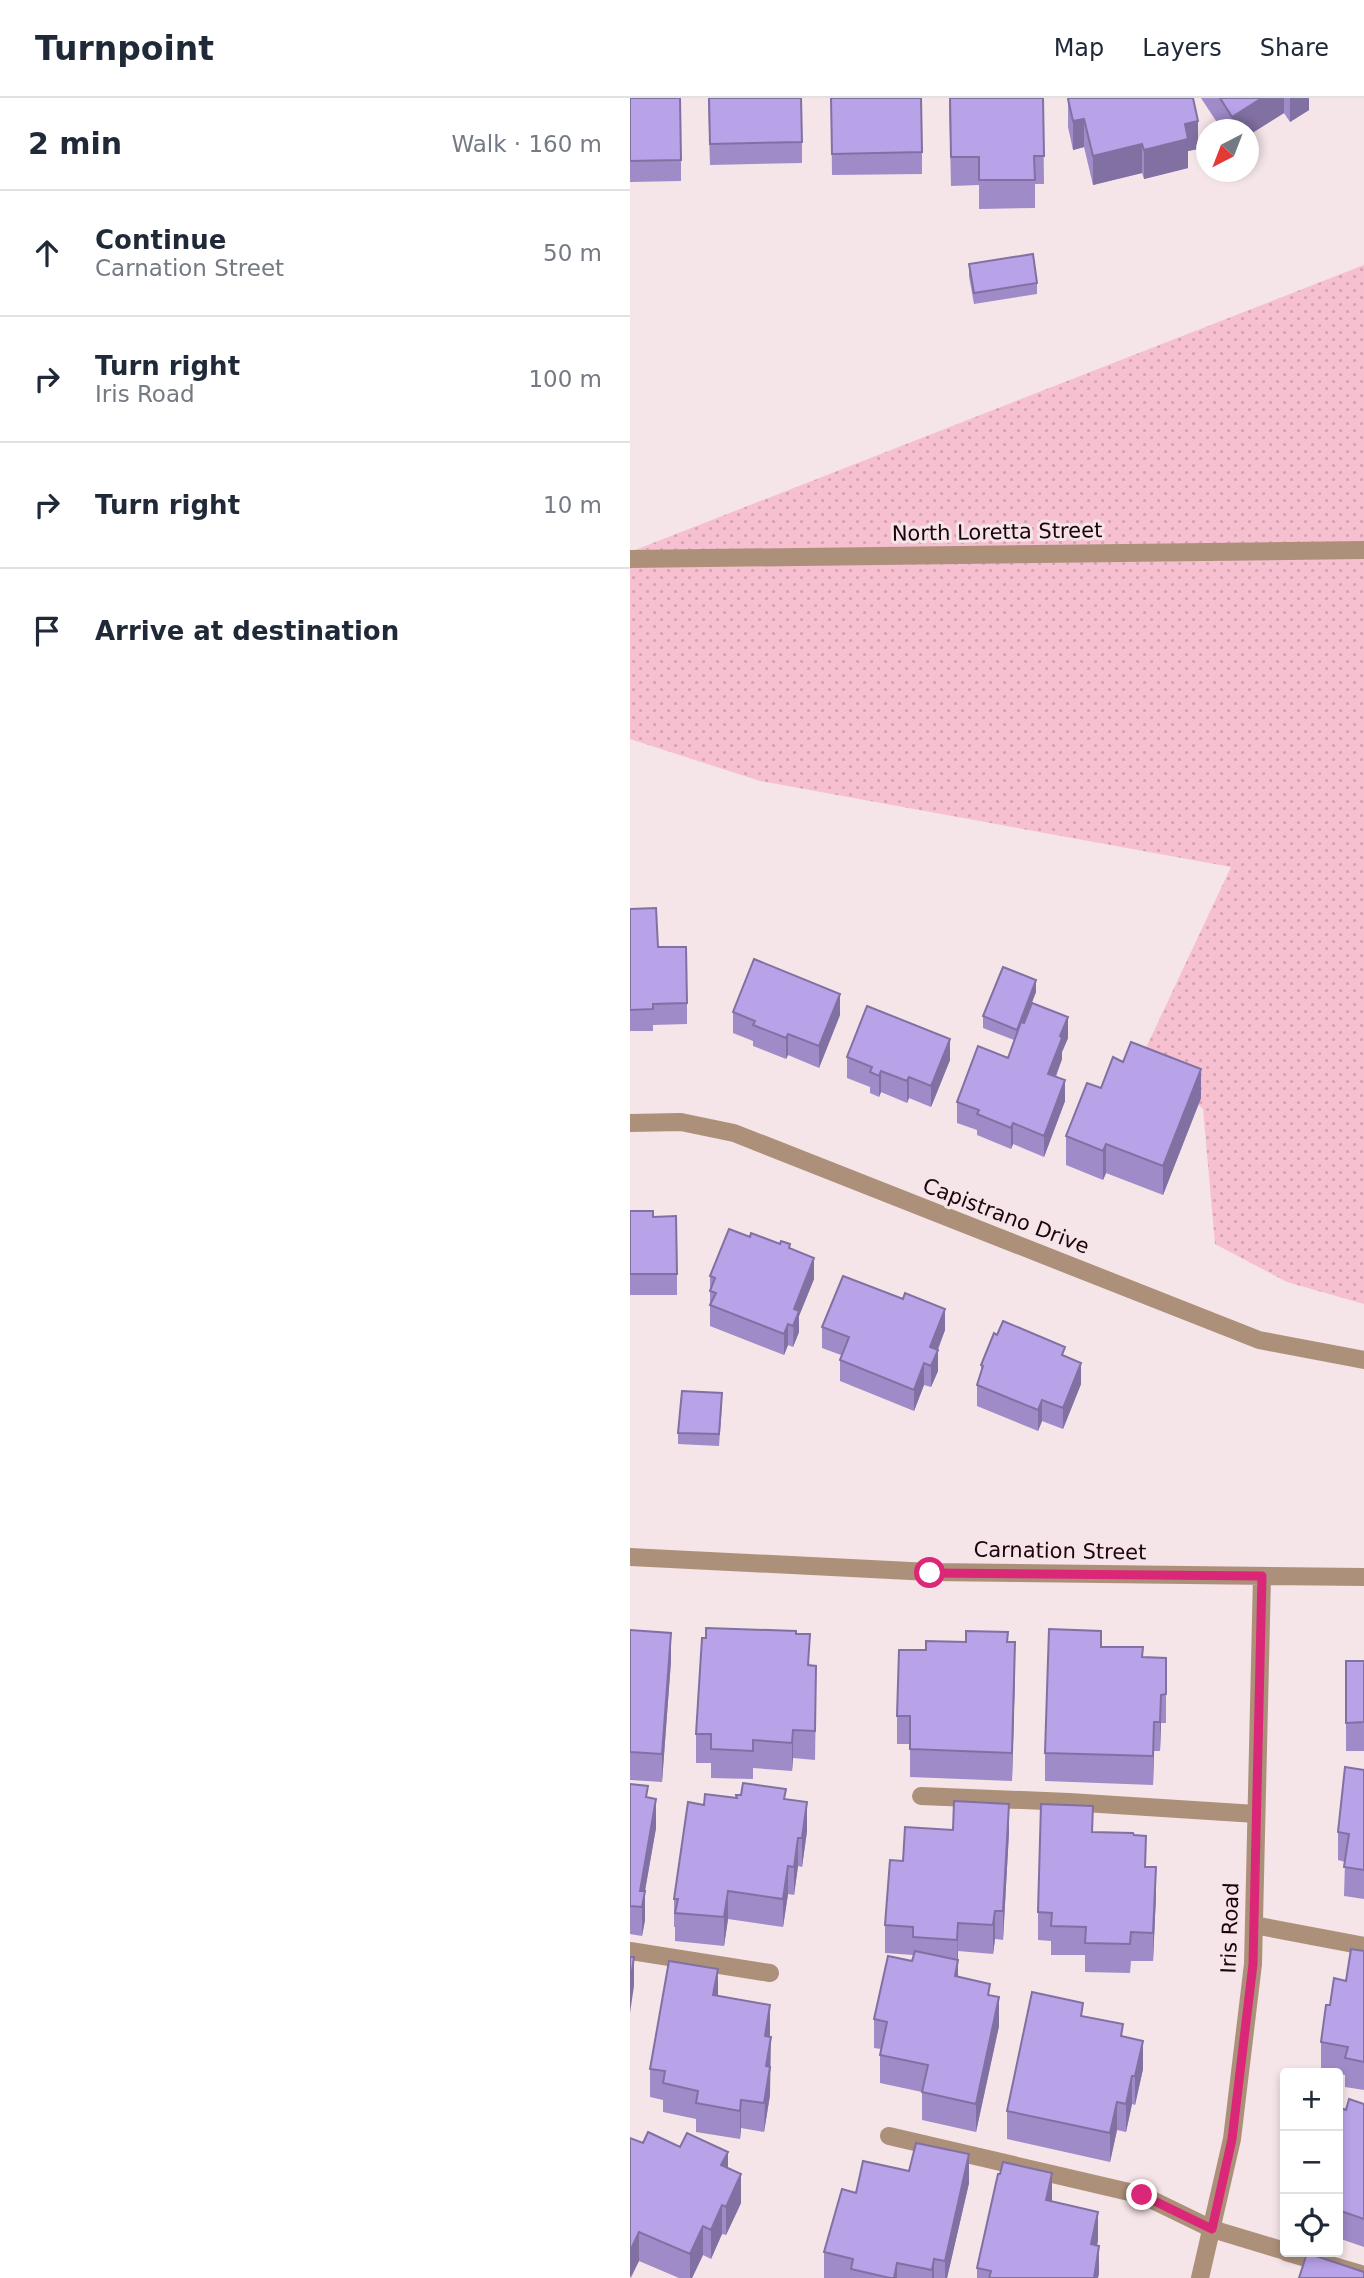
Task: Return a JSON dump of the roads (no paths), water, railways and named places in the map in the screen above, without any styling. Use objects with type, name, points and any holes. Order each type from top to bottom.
[{"type":"street","name":"North Loretta Street","points":[[630,559],[1364,550]]},
{"type":"street","name":"Capistrano Drive","points":[[630,1123],[681,1122],[734,1133],[1259,1340],[1364,1360]]},
{"type":"street","name":"Carnation Street","points":[[630,1557],[930,1573],[1364,1577]]},
{"type":"street","name":"Iris Road","points":[[1200,2278],[1232,2139],[1253,1964],[1262,1576]]},
{"type":"street","points":[[921,1796],[1256,1814]]},
{"type":"street","points":[[1254,1925],[1364,1946]]},
{"type":"street","points":[[630,1951],[770,1973]]},
{"type":"street","points":[[888,2136],[1142,2195],[1212,2229],[1280,2250]]},
{"type":"street","points":[[1303,2257],[1364,2275]]}]
